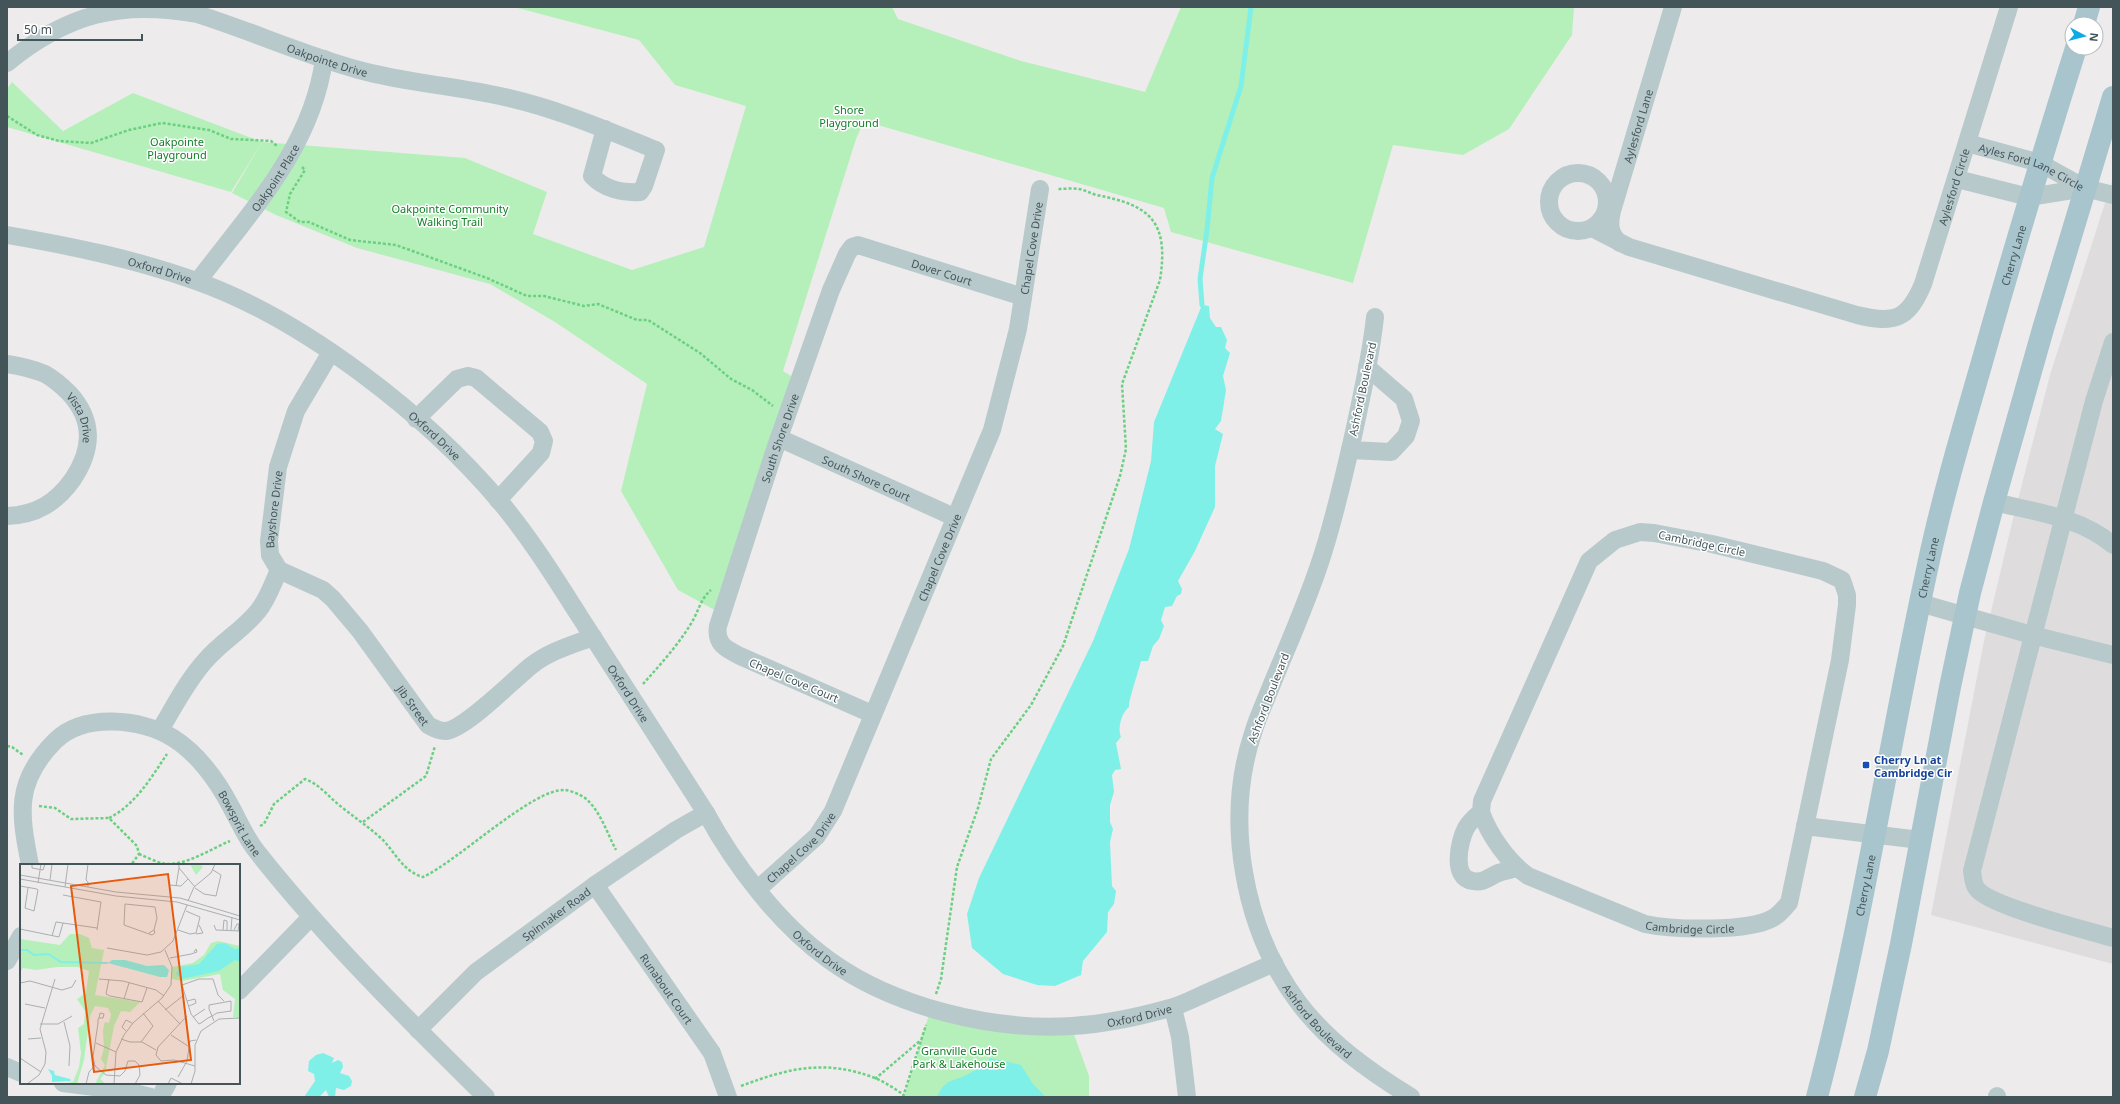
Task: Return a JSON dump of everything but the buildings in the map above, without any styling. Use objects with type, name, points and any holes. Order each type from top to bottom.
[{"type":"main road","name":"Cherry Lane","points":[[1817,1097],[1835,1029],[1875,835],[1920,603],[1945,492],[2029,197],[2073,56]]},
{"type":"main road","points":[[1865,1097],[1878,1052],[1899,952],[1965,616],[1994,502],[2113,96]]},
{"type":"street","name":"Aylesford Lane","points":[[1620,243],[1615,239],[1610,229],[1612,211],[1673,7]]},
{"type":"street","name":"Aylesford Circle","points":[[1620,243],[1636,250],[1857,315],[1874,319],[1890,320],[1904,314],[1914,304],[1923,284],[1957,179],[2009,7]]},
{"type":"street","name":"Oakpointe Drive","points":[[7,63],[74,13],[134,8],[171,9],[197,14],[324,59],[386,77],[491,94],[551,110],[605,129],[656,150],[644,186],[640,192],[626,193],[598,183],[592,176],[605,129]]},
{"type":"street","name":"Oakpoint Place","points":[[198,281],[269,188],[291,156],[313,107],[322,78],[324,59]]},
{"type":"street","name":"Ayles Ford Lane Circle","points":[[1967,143],[2040,163],[2085,188]]},
{"type":"street","name":"Ayles Ford Lane Circle","points":[[1957,179],[2029,197],[2085,188]]},
{"type":"street","points":[[2085,188],[2113,195]]},
{"type":"street","name":"Chapel Cove Drive","points":[[758,889],[810,843],[823,828],[833,811],[954,517],[992,430],[1012,355],[1040,189]]},
{"type":"street","points":[[1592,228],[1620,243]]},
{"type":"street","name":"Oxford Drive","points":[[7,235],[77,247],[141,263],[198,281],[248,302],[273,315],[331,352],[416,419],[467,467],[498,500],[538,553],[706,813],[724,845],[758,889],[803,938],[836,965],[870,984],[931,1008],[989,1021],[1037,1026],[1071,1026],[1125,1020],[1173,1008],[1274,963]]},
{"type":"street","name":"South Shore Drive","points":[[719,642],[718,626],[779,438],[838,273],[852,247],[861,246]]},
{"type":"street","name":"Dover Court","points":[[861,246],[1023,297]]},
{"type":"street","name":"Ashford Boulevard","points":[[1375,317],[1367,367],[1350,450],[1324,550],[1253,733],[1246,761],[1239,819],[1242,864],[1256,917],[1274,963],[1298,1002],[1336,1044],[1368,1069],[1411,1097]]},
{"type":"street","points":[[2113,342],[2100,378],[1975,854],[1972,871],[1973,882],[1984,895],[1995,902],[2113,938]]},
{"type":"street","name":"Bayshore Drive","points":[[279,570],[270,555],[269,541],[278,467],[296,411],[331,352]]},
{"type":"street","name":"Vista Drive","points":[[7,364],[45,374],[57,382],[77,402],[83,412],[88,427],[86,451],[78,470],[64,491],[53,502],[38,511],[22,515],[7,516]]},
{"type":"street","points":[[1350,450],[1391,452],[1406,436],[1411,421],[1404,399],[1367,367]]},
{"type":"street","points":[[416,419],[457,379],[468,376],[476,378],[540,432],[544,441],[541,453],[498,500]]},
{"type":"street","name":"South Shore Court","points":[[779,438],[954,517]]},
{"type":"street","points":[[1994,502],[2063,518],[2099,533],[2113,545]]},
{"type":"street","name":"Cambridge Circle","points":[[1640,532],[1654,533],[1712,544],[1823,571],[1836,576],[1845,585],[1847,605],[1840,660],[1789,903],[1773,918],[1758,924],[1666,929],[1645,924],[1528,876],[1517,868],[1484,823],[1481,812],[1482,801],[1589,561],[1615,540],[1640,532]]},
{"type":"street","points":[[160,730],[192,678],[204,662],[217,647],[258,611],[279,570]]},
{"type":"street","name":"Jib Street","points":[[279,570],[323,590],[333,599],[360,631],[428,725],[439,730],[451,730],[472,716],[532,665],[551,653],[593,637]]},
{"type":"street","points":[[1920,603],[2032,635],[2113,655]]},
{"type":"street","name":"Chapel Cove Court","points":[[719,642],[727,649],[740,656],[872,714]]},
{"type":"street","name":"Bowsprit Lane","points":[[30,864],[22,822],[23,804],[31,772],[40,758],[59,737],[69,730],[92,724],[117,722],[160,730],[177,740],[204,766],[219,786],[245,834],[257,852],[311,917],[418,1030],[486,1097]]},
{"type":"street","name":"Cambridge Circle","points":[[1481,812],[1470,822],[1461,841],[1458,865],[1462,874],[1471,881],[1480,882],[1497,874],[1517,868]]},
{"type":"street","name":"Spinnaker Road","points":[[418,1030],[476,972],[595,885],[676,830],[706,813]]},
{"type":"street","points":[[1805,826],[1920,840]]},
{"type":"street","name":"Runabout Court","points":[[595,885],[712,1053],[727,1094]]},
{"type":"street","points":[[240,990],[311,917]]},
{"type":"street","points":[[7,961],[20,938]]},
{"type":"street","points":[[1173,1008],[1182,1044],[1187,1097]]},
{"type":"street","points":[[7,1067],[20,1073]]},
{"type":"street","points":[[71,1084],[126,1091],[151,1097]]},
{"type":"street","points":[[160,1097],[167,1084]]},
{"type":"path","points":[[7,116],[37,135],[60,141],[91,143],[129,130],[162,123],[209,130],[230,139],[271,141],[291,156],[305,170],[290,194],[286,212],[300,222],[309,222],[350,240],[396,245],[487,278],[528,296],[544,296],[584,306],[598,304],[637,320],[648,320],[700,353],[731,380],[752,390],[787,416]]},
{"type":"path","points":[[727,1094],[766,1077],[804,1067],[837,1068],[875,1078],[904,1096],[941,979],[957,867],[978,808],[991,759],[1032,705],[1063,646],[1120,476],[1126,449],[1122,384],[1160,280],[1162,264],[1161,242],[1156,224],[1150,215],[1133,204],[1078,189],[1040,189]]},
{"type":"path","points":[[631,697],[658,667],[692,622],[705,595],[716,586]]},
{"type":"path","points":[[363,822],[426,776],[439,730]]},
{"type":"path","points":[[23,804],[56,808],[65,816],[71,818],[109,818],[121,812],[130,804],[177,740]]},
{"type":"path","points":[[109,818],[136,846],[139,854],[164,864],[170,864],[188,859],[264,824],[274,804],[306,779],[316,782],[340,806],[363,822],[383,840],[404,867],[414,875],[423,877],[460,854],[533,800],[552,792],[564,790],[575,792],[586,799],[597,812],[624,865]]},
{"type":"path","points":[[132,864],[139,854]]},
{"type":"path","points":[[875,1078],[921,1040]]},
{"type":"shaded area","points":[[2113,178],[2113,964],[1931,915],[1984,641],[2012,523],[2050,375]]},
{"type":"green space","points":[[514,7],[892,7],[898,19],[1021,61],[1145,92],[1181,7],[1574,7],[1572,35],[1509,129],[1463,155],[1393,145],[1353,283],[1171,232],[1164,208],[864,121],[856,139],[783,371],[799,381],[722,614],[678,590],[621,491],[647,384],[555,322],[490,284],[357,248],[276,215],[232,193],[262,142],[465,158],[547,192],[533,234],[632,270],[704,247],[746,106],[675,85],[639,40]]},
{"type":"green space","name":"Oakpointe Playground","points":[[12,82],[63,131],[133,93],[262,142],[231,192],[7,127],[7,89]]},
{"type":"green space","name":"Granville Gude Park & Lakehouse","points":[[931,1008],[1071,1026],[1089,1076],[1089,1097],[904,1097]]},
{"type":"water","points":[[1202,305],[1209,306],[1210,318],[1216,327],[1221,327],[1227,340],[1225,348],[1230,353],[1223,376],[1226,390],[1221,421],[1215,429],[1223,434],[1215,466],[1215,507],[1195,551],[1178,581],[1182,589],[1181,594],[1177,596],[1172,606],[1165,607],[1161,620],[1164,626],[1159,639],[1153,646],[1148,661],[1141,661],[1129,707],[1126,709],[1121,720],[1121,737],[1116,743],[1121,769],[1115,770],[1112,775],[1114,792],[1110,805],[1110,822],[1113,829],[1110,842],[1112,886],[1116,891],[1114,904],[1108,912],[1107,932],[1083,961],[1081,975],[1055,986],[1037,985],[1003,974],[972,948],[967,914],[979,878],[1093,641],[1129,549],[1151,461],[1154,422]]},
{"type":"water","points":[[323,1053],[334,1058],[332,1063],[338,1060],[342,1062],[343,1067],[340,1073],[349,1076],[352,1081],[351,1086],[344,1090],[336,1088],[335,1097],[329,1097],[326,1090],[319,1097],[304,1097],[315,1081],[314,1074],[308,1071],[309,1061],[316,1055]]},
{"type":"water","points":[[990,1058],[1021,1065],[1033,1084],[1046,1097],[937,1097],[944,1085],[948,1082],[974,1071]]},
{"type":"waterway","points":[[1202,305],[1200,279],[1212,178],[1241,86],[1251,7]]},
{"type":"place","name":"Cherry Ln at Cambridge Cir","points":[[1866,765]]},
{"type":"park label","name":"Shore Playground","points":[[849,115]]},
{"type":"park label","name":"Oakpointe Community Walking Trail","points":[[450,214]]}]
